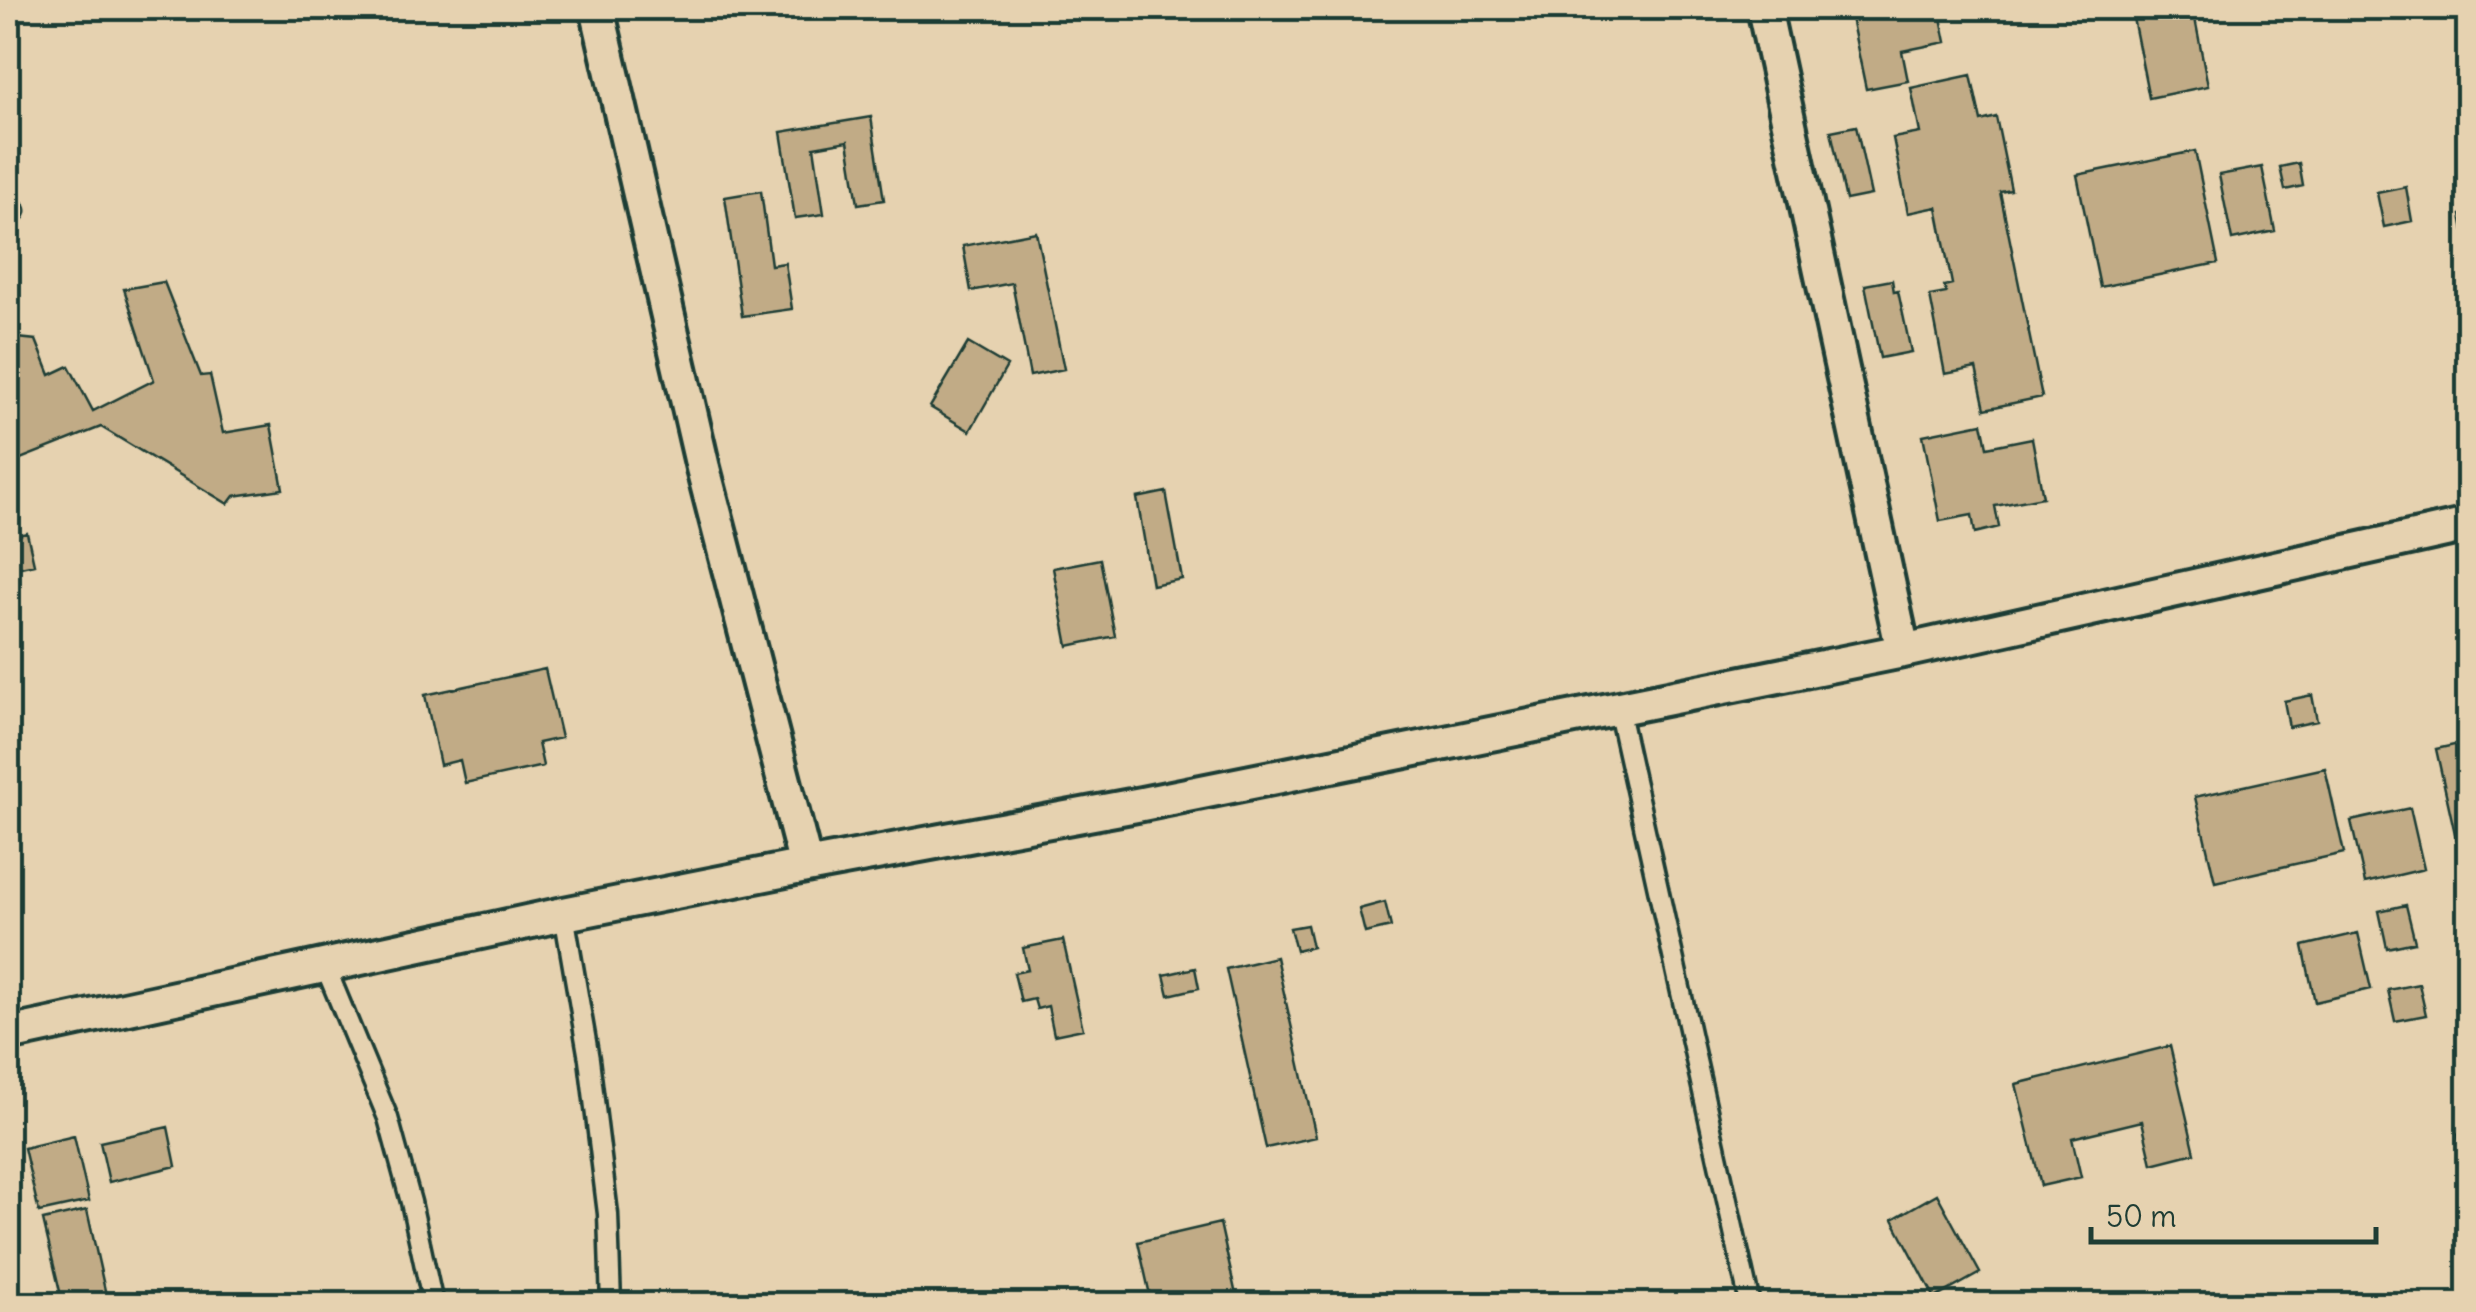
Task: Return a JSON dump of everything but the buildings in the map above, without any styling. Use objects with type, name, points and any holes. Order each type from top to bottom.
[{"type":"street","points":[[597,8],[703,468],[806,866]]},
{"type":"street","points":[[1764,8],[1902,650]]},
{"type":"street","points":[[8,1034],[564,914],[1142,804],[1902,650],[2468,525]]},
{"type":"lane","points":[[1618,708],[1750,1304]]},
{"type":"lane","points":[[564,914],[589,1059],[608,1214],[611,1304]]},
{"type":"lane","points":[[325,966],[388,1118],[433,1304]]}]
